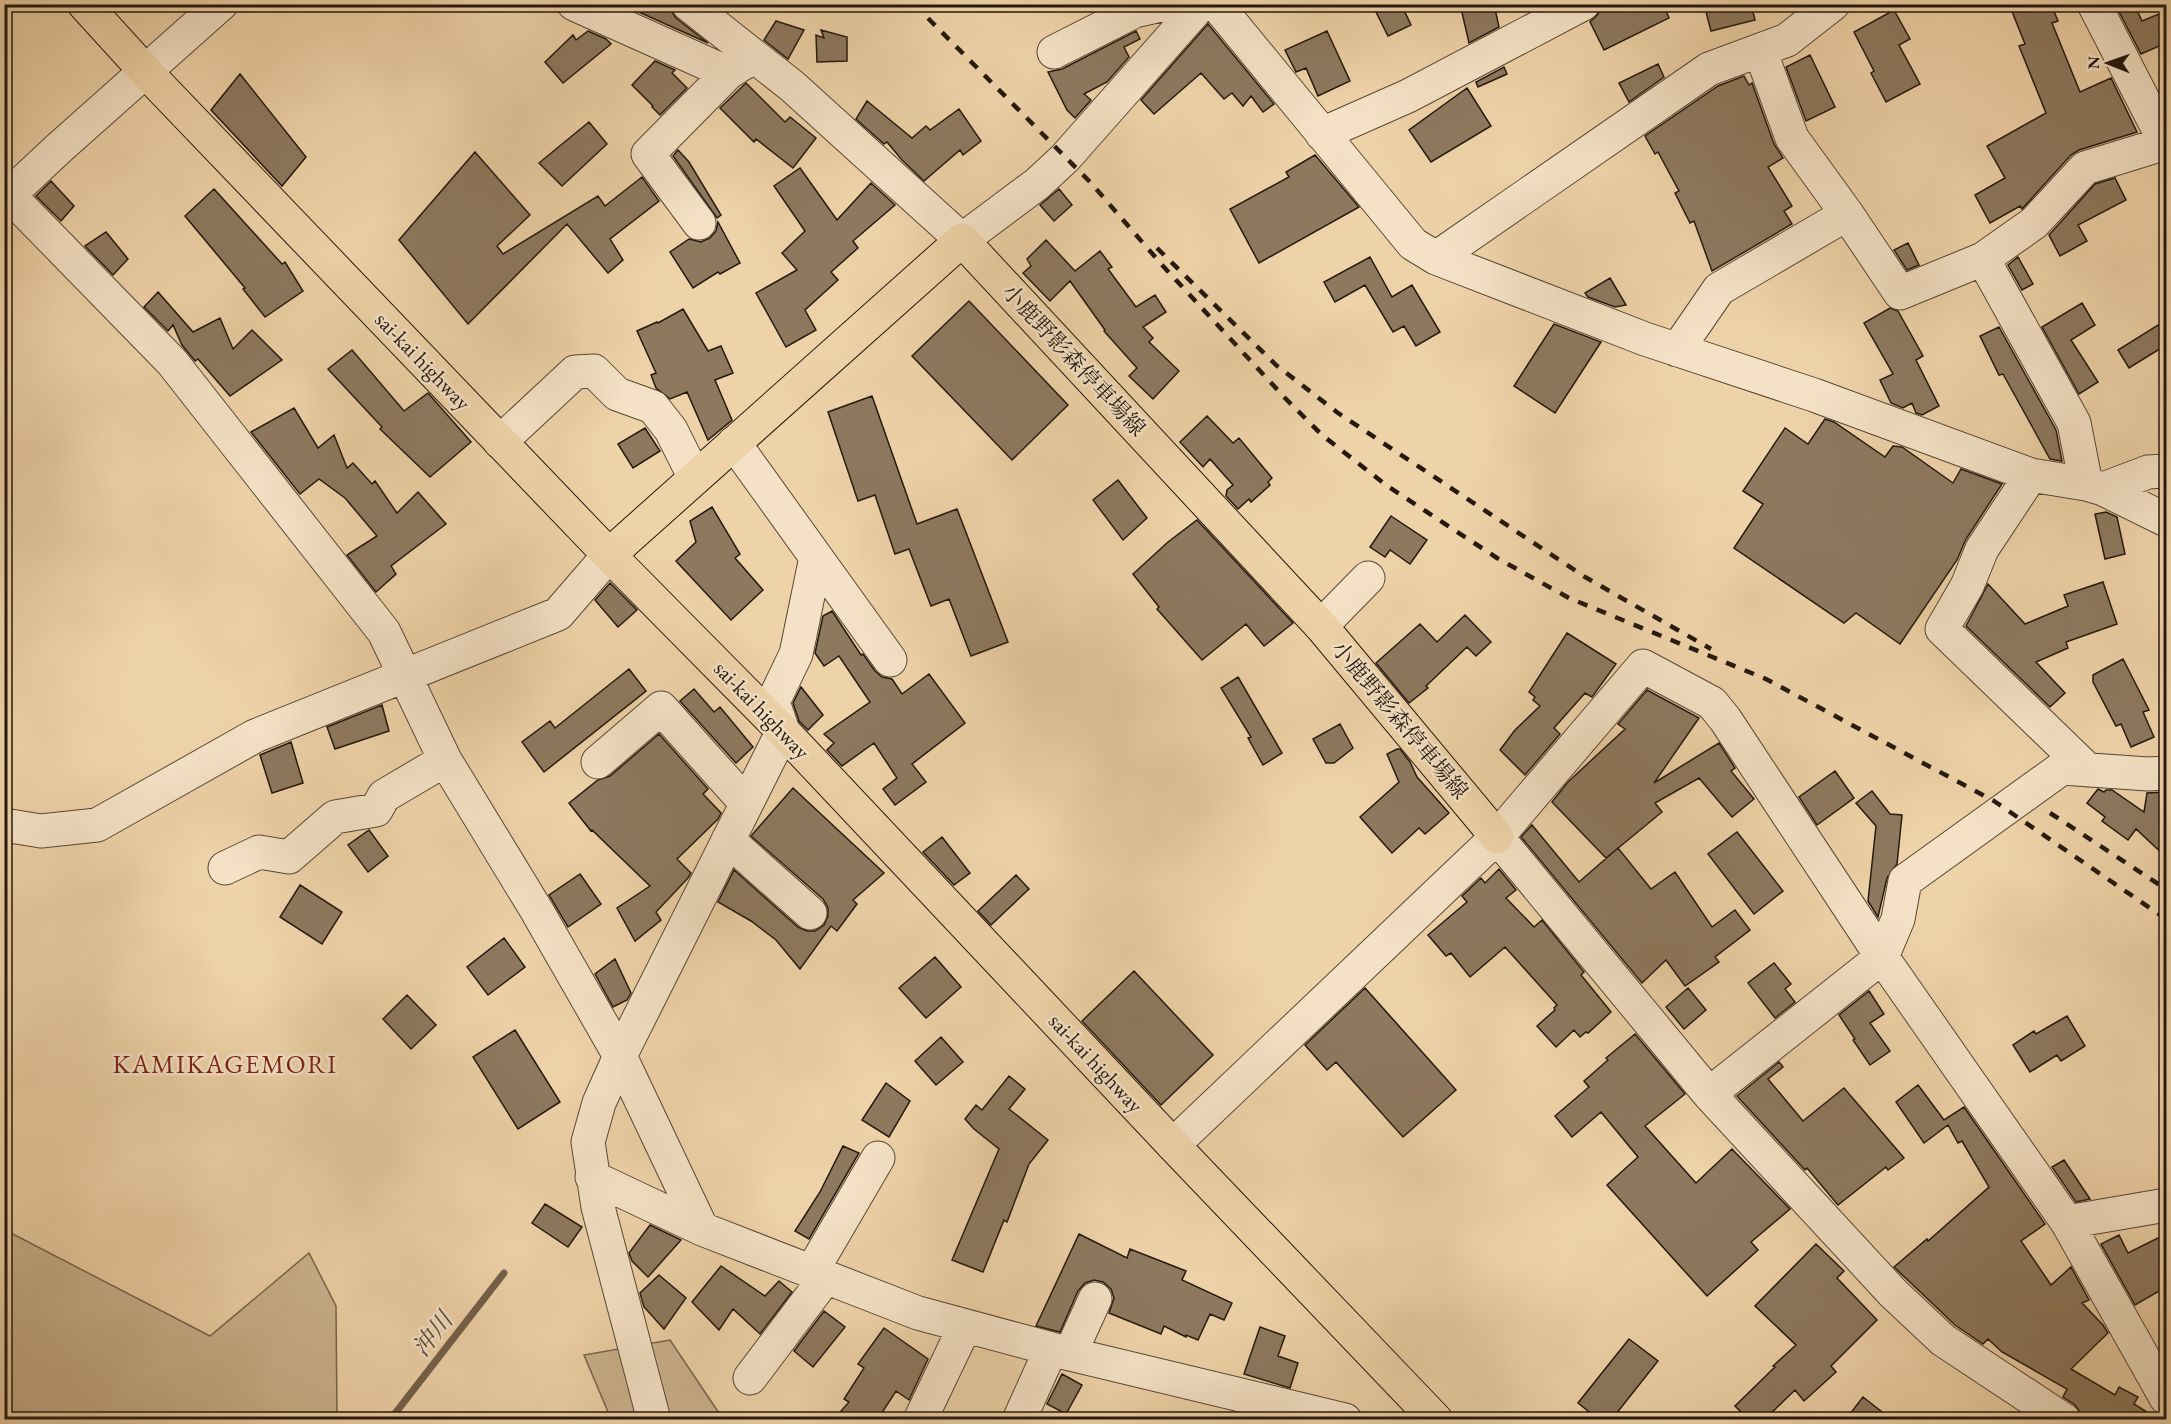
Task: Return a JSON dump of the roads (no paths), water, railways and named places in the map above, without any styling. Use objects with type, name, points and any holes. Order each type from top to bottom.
[{"type":"main road","name":"sai-kai highway","points":[[84,4],[146,72],[500,442],[783,731],[1436,1419]]},
{"type":"main road","points":[[609,555],[962,240]]},
{"type":"main road","name":"小鹿野影森停車場線","points":[[962,240],[1321,626],[1497,837]]},
{"type":"street","points":[[221,4],[7,197],[172,362],[384,632],[445,760],[537,911],[620,1056],[702,1228]]},
{"type":"street","points":[[574,4],[741,64],[792,86],[962,240],[1037,184],[1065,158],[1201,4]]},
{"type":"street","points":[[688,4],[741,64]]},
{"type":"street","points":[[1054,52],[1135,11],[1166,4]]},
{"type":"street","points":[[1216,4],[1413,244],[1436,258],[1677,350],[1814,395],[2031,475],[2094,486],[2166,520]]},
{"type":"street","points":[[1322,134],[1408,96],[1583,4]]},
{"type":"street","points":[[1760,50],[1792,138],[1900,293],[1983,259],[2034,223],[2085,168],[2166,144],[2094,4]]},
{"type":"street","points":[[1436,258],[1708,69],[1787,40],[1829,5]]},
{"type":"street","points":[[699,223],[648,154],[741,64]]},
{"type":"street","points":[[1677,350],[1719,289],[1847,214]]},
{"type":"street","points":[[1983,259],[2074,423],[2094,486]]},
{"type":"street","points":[[500,442],[575,372],[594,371],[616,394],[653,407],[671,429],[696,478]]},
{"type":"street","points":[[734,443],[890,660]]},
{"type":"street","points":[[2094,486],[2148,472],[2166,471]]},
{"type":"street","points":[[2031,475],[1982,549],[1942,629],[2075,769]]},
{"type":"street","points":[[4,825],[41,831],[97,825],[255,736],[558,614],[609,555]]},
{"type":"street","points":[[654,1419],[592,1177],[588,1142],[599,1103],[620,1056],[783,731],[773,702],[796,654],[816,557]]},
{"type":"street","points":[[1321,626],[1368,578]]},
{"type":"street","points":[[1173,1144],[1497,837],[1642,666],[1712,703],[1718,711],[1882,957],[2067,1222],[2166,1398]]},
{"type":"street","points":[[598,762],[661,708],[747,803]]},
{"type":"street","points":[[225,868],[259,852],[289,858],[335,817],[376,810],[384,796],[445,760]]},
{"type":"street","points":[[1709,1094],[1882,957],[1898,919],[1905,881],[2075,769],[2166,773]]},
{"type":"street","points":[[1497,837],[1709,1094],[1893,1293],[1943,1340],[2064,1419]]},
{"type":"street","points":[[728,840],[810,913]]},
{"type":"street","points":[[750,1378],[819,1274],[878,1158]]},
{"type":"street","points":[[592,1177],[702,1228],[918,1313],[1061,1351],[1345,1419]]},
{"type":"street","points":[[2067,1222],[2166,1205]]},
{"type":"street","points":[[1019,1419],[1095,1299]]},
{"type":"street","points":[[920,1419],[965,1326]]},
{"type":"waterway","points":[[1240,7],[1254,4]]},
{"type":"waterway","name":"沖川","points":[[390,1420],[504,1273]]},
{"type":"railway","points":[[914,4],[1091,183],[1163,266],[1286,399],[1322,435],[1386,485],[1497,558],[1569,598],[1766,679],[1994,801],[2166,919]]},
{"type":"railway","points":[[1157,248],[1276,365],[1338,413],[1585,577],[1711,649]]},
{"type":"railway","points":[[2050,813],[2166,889]]},
{"type":"district","name":"KAMIKAGEMORI","points":[[225,1064]]}]
